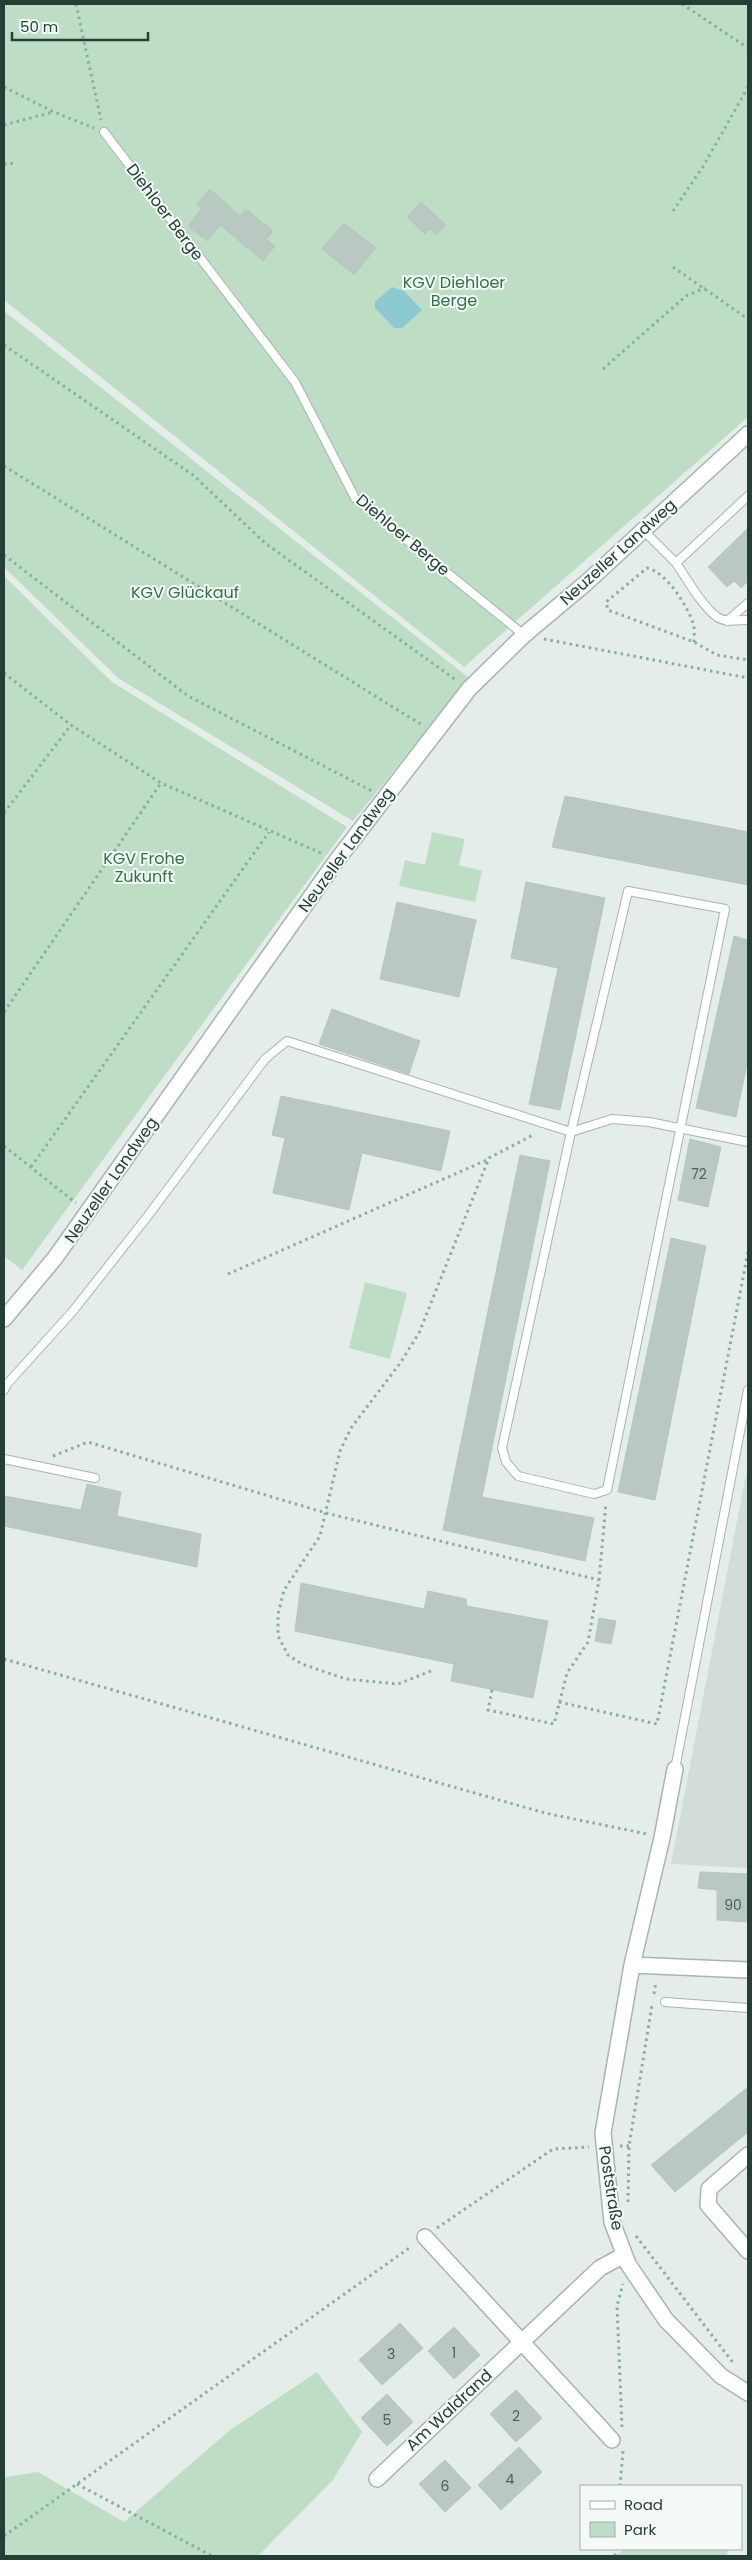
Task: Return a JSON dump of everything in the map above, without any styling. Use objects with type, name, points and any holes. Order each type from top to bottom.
[{"type":"street","name":"Neuzeller Landweg","points":[[4,1319],[55,1258],[337,860],[469,689],[524,635],[644,531],[748,434]]},
{"type":"street","name":"Poststraße","points":[[675,1769],[662,1838],[632,1964],[603,2133],[612,2222],[626,2259],[666,2320],[721,2376],[748,2393]]},
{"type":"street","points":[[632,1964],[748,1970]]},
{"type":"street","points":[[748,2155],[709,2189],[708,2205],[748,2251]]},
{"type":"street","points":[[425,2236],[522,2342],[619,2437]]},
{"type":"street","name":"Am Waldrand","points":[[377,2479],[600,2268],[626,2259]]},
{"type":"lane","name":"Diehloer Berge","points":[[104,132],[295,382],[355,498],[524,635]]},
{"type":"lane","points":[[676,563],[748,496]]},
{"type":"lane","points":[[644,531],[676,563],[694,590],[717,617],[727,621],[748,620]]},
{"type":"lane","points":[[727,621],[748,602]]},
{"type":"lane","points":[[628,890],[725,909],[607,1490],[594,1494],[518,1476],[506,1462],[502,1448],[571,1132],[628,890]]},
{"type":"lane","points":[[4,1390],[7,1384],[73,1311],[147,1217],[265,1059],[287,1041],[571,1132],[612,1119],[649,1122],[748,1142]]},
{"type":"lane","points":[[675,1769],[748,1390]]},
{"type":"lane","points":[[4,1459],[30,1466],[95,1478]]},
{"type":"lane","points":[[666,2002],[748,2008]]},
{"type":"path","points":[[76,4],[104,132]]},
{"type":"path","points":[[682,4],[748,48]]},
{"type":"path","points":[[4,87],[54,112],[104,132]]},
{"type":"path","points":[[673,211],[704,166],[748,87]]},
{"type":"path","points":[[4,125],[54,112]]},
{"type":"path","points":[[4,164],[16,163]]},
{"type":"path","points":[[673,267],[748,319]]},
{"type":"path","points":[[602,369],[686,296],[705,288]]},
{"type":"path","points":[[4,344],[193,475],[265,542],[469,689]]},
{"type":"path","points":[[4,466],[434,732]]},
{"type":"path","points":[[4,555],[188,696],[384,797]]},
{"type":"path","points":[[694,642],[694,624],[682,599],[656,570],[647,568],[606,602],[608,610],[694,642],[717,655],[748,660]]},
{"type":"path","points":[[524,635],[748,678]]},
{"type":"path","points":[[4,673],[71,725],[162,784],[337,860]]},
{"type":"path","points":[[4,813],[71,725]]},
{"type":"path","points":[[4,1012],[162,784]]},
{"type":"path","points":[[31,1167],[269,832]]},
{"type":"path","points":[[228,1274],[489,1158],[551,1126]]},
{"type":"path","points":[[4,1146],[88,1212]]},
{"type":"path","points":[[431,1671],[398,1684],[346,1679],[302,1664],[288,1655],[278,1636],[280,1606],[284,1590],[320,1536],[340,1451],[350,1428],[401,1362],[419,1333],[489,1158]]},
{"type":"path","points":[[559,1702],[658,1724],[748,1252]]},
{"type":"path","points":[[30,1466],[88,1442],[326,1513],[599,1580]]},
{"type":"path","points":[[492,1690],[488,1710],[554,1724],[566,1673],[588,1642],[599,1580],[607,1490]]},
{"type":"path","points":[[4,1659],[527,1808],[662,1838]]},
{"type":"path","points":[[628,2205],[629,2146],[659,1966]]},
{"type":"path","points":[[4,2536],[425,2236],[553,2148],[629,2146]]},
{"type":"path","points":[[634,2233],[736,2366]]},
{"type":"path","points":[[620,2485],[617,2306],[626,2259]]},
{"type":"path","points":[[77,2484],[212,2556]]},
{"type":"shaded area","points":[[748,1464],[748,1868],[671,1864]]},
{"type":"green space","name":"KGV Diehloer Berge","points":[[4,4],[748,4],[748,417],[464,667],[4,300]]},
{"type":"green space","name":"KGV Glückauf","points":[[4,311],[469,678],[353,821],[118,678],[4,567]]},
{"type":"green space","name":"KGV Frohe Zukunft","points":[[4,576],[112,682],[347,827],[22,1270],[4,1256]]},
{"type":"green space","points":[[432,832],[465,839],[459,865],[482,871],[475,902],[399,886],[405,860],[425,865]]},
{"type":"green space","points":[[365,1282],[407,1293],[390,1359],[349,1348]]},
{"type":"green space","points":[[317,2372],[362,2432],[333,2480],[258,2556],[4,2556],[4,2477],[38,2472],[124,2522],[230,2430]]},
{"type":"green space","points":[[624,2550],[729,2550],[726,2556],[615,2556]]},
{"type":"water","points":[[392,287],[404,291],[422,310],[402,328],[394,328],[375,308],[375,302]]},
{"type":"building","points":[[210,189],[240,216],[246,209],[273,231],[266,239],[275,246],[263,261],[220,225],[207,241],[188,226],[202,208],[197,204]]},
{"type":"building","points":[[421,202],[446,225],[436,235],[430,229],[425,234],[407,217]]},
{"type":"building","points":[[344,223],[376,248],[354,275],[322,249]]},
{"type":"building","points":[[748,528],[748,581],[741,588],[734,581],[727,587],[708,567]]},
{"type":"building","points":[[565,796],[748,832],[748,885],[552,847]]},
{"type":"building","points":[[526,882],[605,898],[560,1110],[529,1104],[558,968],[511,958]]},
{"type":"building","points":[[397,902],[476,920],[459,997],[380,979]]},
{"type":"building","points":[[734,936],[748,940],[748,1059],[736,1117],[696,1108]]},
{"type":"building","points":[[332,1009],[420,1041],[409,1074],[319,1044]]},
{"type":"building","points":[[281,1096],[450,1131],[441,1171],[362,1153],[349,1210],[273,1193],[285,1138],[272,1135]]},
{"type":"building","points":[[690,1139],[721,1147],[708,1207],[678,1200]]},
{"type":"building","points":[[520,1155],[550,1161],[482,1497],[594,1518],[585,1561],[443,1530]]},
{"type":"building","points":[[671,1238],[706,1246],[655,1500],[618,1492]]},
{"type":"building","points":[[87,1484],[121,1492],[117,1516],[201,1534],[197,1567],[4,1526],[4,1496],[81,1510]]},
{"type":"building","points":[[301,1583],[424,1609],[428,1591],[466,1599],[467,1606],[548,1621],[533,1698],[451,1681],[454,1664],[295,1631]]},
{"type":"building","points":[[599,1618],[616,1621],[611,1644],[595,1641]]},
{"type":"building","points":[[700,1872],[748,1874],[748,1922],[717,1920],[717,1890],[698,1888]]},
{"type":"building","points":[[748,2087],[748,2132],[675,2192],[651,2165]]},
{"type":"building","points":[[400,2323],[423,2348],[382,2385],[359,2360]]},
{"type":"building","points":[[454,2327],[480,2355],[454,2379],[428,2351]]},
{"type":"building","points":[[516,2390],[542,2418],[516,2442],[490,2414]]},
{"type":"building","points":[[387,2394],[413,2422],[387,2446],[361,2418]]},
{"type":"building","points":[[519,2447],[542,2472],[501,2510],[478,2485]]},
{"type":"building","points":[[445,2460],[471,2488],[445,2512],[419,2484]]}]
